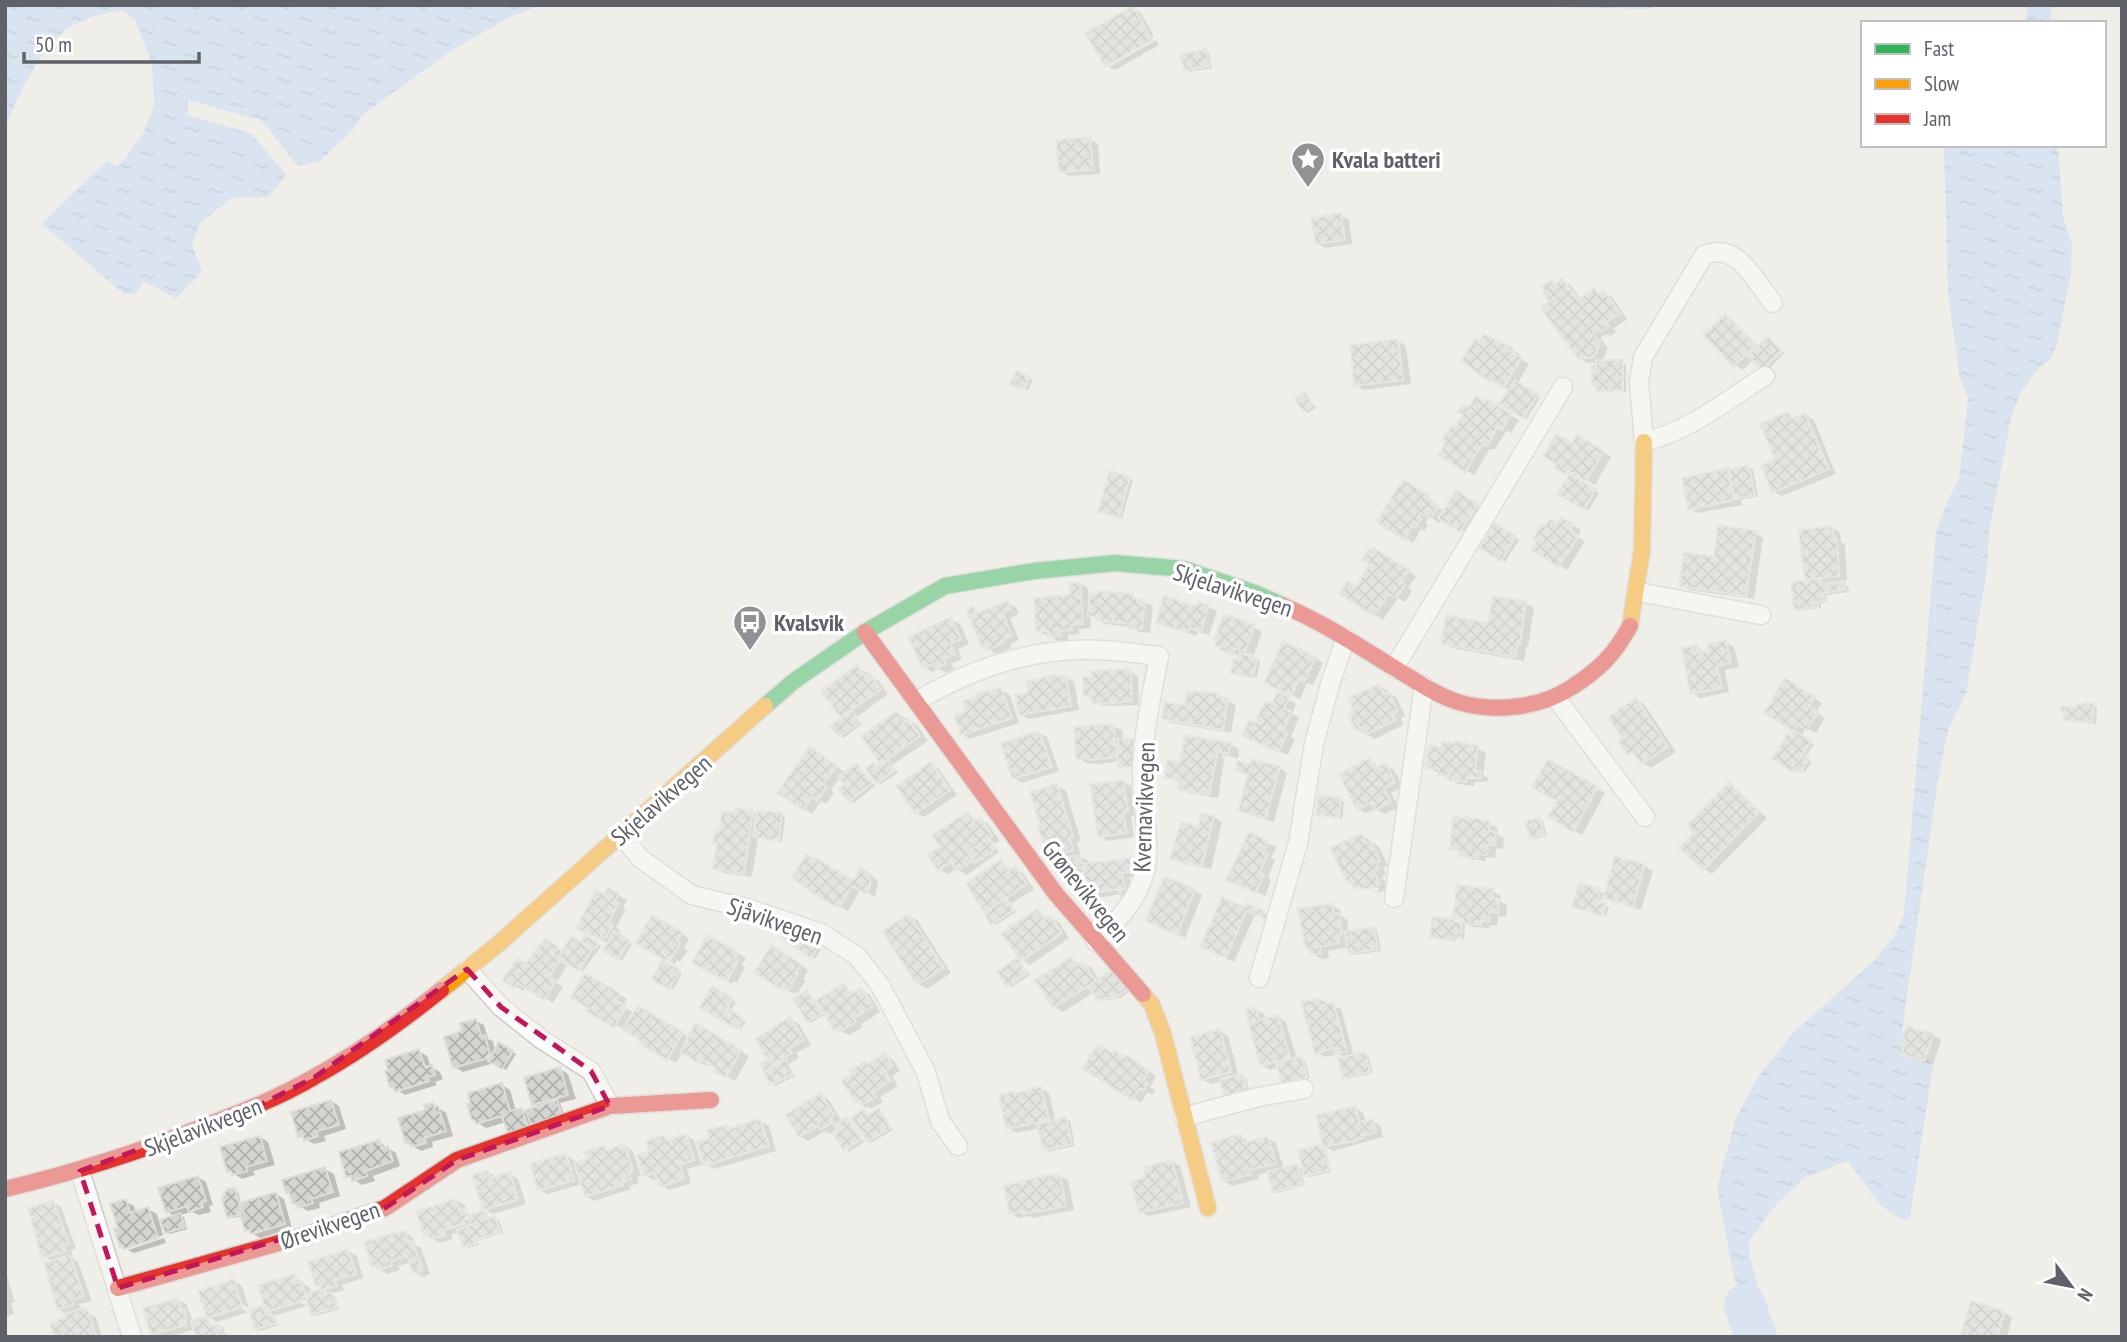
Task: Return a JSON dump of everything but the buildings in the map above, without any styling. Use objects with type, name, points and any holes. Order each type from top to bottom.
[{"type":"street","name":"Skjelavikvegen","points":[[5,1189],[80,1171],[142,1151],[264,1103],[305,1082],[368,1043],[467,969],[794,681],[864,632],[945,586],[1034,571],[1115,563],[1184,569],[1267,598],[1306,615],[1424,686],[1459,702],[1491,707],[1522,706],[1556,698],[1597,671],[1618,647],[1632,621],[1642,550],[1644,442],[1639,381],[1643,356],[1704,255],[1718,250],[1734,256],[1773,303]]},
{"type":"street","points":[[1644,442],[1681,430],[1765,376]]},
{"type":"street","points":[[1394,668],[1563,387]]},
{"type":"street","points":[[1638,592],[1761,615]]},
{"type":"street","name":"Grønevikvegen","points":[[864,632],[1056,894],[1152,1005],[1163,1034],[1208,1208]]},
{"type":"street","points":[[1259,978],[1298,843],[1314,744],[1346,638]]},
{"type":"street","name":"Kvernavikvegen","points":[[917,701],[967,674],[1038,655],[1073,650],[1109,650],[1159,656],[1147,716],[1142,769],[1148,845],[1146,872],[1137,896],[1116,923],[1096,942]]},
{"type":"street","points":[[1394,898],[1424,686]]},
{"type":"street","points":[[1556,698],[1645,817]]},
{"type":"street","name":"Sjåvikvegen","points":[[621,835],[641,859],[692,895],[750,909],[821,933],[857,956],[880,985],[926,1072],[940,1122],[958,1146]]},
{"type":"street","points":[[467,969],[511,1015],[541,1039],[591,1071],[610,1107]]},
{"type":"street","points":[[1184,1116],[1258,1097],[1304,1089]]},
{"type":"street","name":"Ørevikvegen","points":[[118,1288],[304,1236],[385,1208],[457,1160],[610,1107],[711,1100]]},
{"type":"street","points":[[80,1171],[132,1337]]},
{"type":"highlighted area","points":[[467,969],[501,1007],[591,1071],[610,1106],[457,1160],[385,1208],[118,1288],[80,1171],[264,1103],[315,1077]]},
{"type":"water","points":[[5,5],[542,5],[511,16],[448,53],[364,114],[349,134],[320,161],[298,166],[261,120],[188,100],[188,115],[252,134],[286,175],[268,197],[231,198],[200,223],[192,245],[202,271],[176,299],[144,281],[135,294],[123,293],[42,224],[103,164],[108,161],[116,166],[120,165],[143,134],[154,106],[152,63],[135,20],[122,10],[89,18],[70,27],[39,60],[5,128]]},
{"type":"water","points":[[1550,5],[1664,5],[1645,9]]},
{"type":"water","points":[[2028,5],[2052,5],[2050,21],[2025,21]]},
{"type":"water","points":[[1944,147],[2058,147],[2063,217],[2072,244],[2071,272],[2057,344],[2050,359],[2037,370],[2021,392],[2012,414],[1989,531],[1987,570],[1966,693],[1948,730],[1938,780],[1902,1031],[1923,1060],[1933,1065],[1910,1217],[1905,1220],[1887,1210],[1848,1161],[1804,1178],[1776,1205],[1749,1241],[1750,1258],[1762,1299],[1745,1305],[1734,1278],[1717,1187],[1736,1118],[1757,1078],[1794,1032],[1875,960],[1896,934],[1904,913],[1936,532],[1948,499],[1959,480],[1968,399],[1959,374],[1948,292]]},
{"type":"waterway","points":[[1745,1305],[1756,1337]]},
{"type":"traffic: fast","points":[[765,706],[794,681],[865,632],[945,586],[1034,571],[1115,563],[1184,569],[1255,593],[1284,606]]},
{"type":"traffic: slow","points":[[1630,626],[1642,550],[1644,442]]},
{"type":"traffic: slow","points":[[441,990],[496,946],[765,706]]},
{"type":"traffic: slow","points":[[1143,994],[1152,1005],[1163,1034],[1208,1208]]},
{"type":"traffic: jam","points":[[1284,606],[1328,628],[1442,696],[1472,705],[1502,708],[1546,700],[1582,680],[1606,661],[1630,626]]},
{"type":"traffic: jam","points":[[865,632],[1056,894],[1143,994]]},
{"type":"traffic: jam","points":[[5,1189],[132,1153],[275,1097],[363,1047],[441,990]]},
{"type":"traffic: jam","points":[[118,1288],[304,1236],[385,1208],[457,1160],[610,1106],[711,1100]]},
{"type":"place","name":"Kvala batteri","points":[[1308,189]]},
{"type":"place","name":"Kvalsvik","points":[[750,652]]}]
